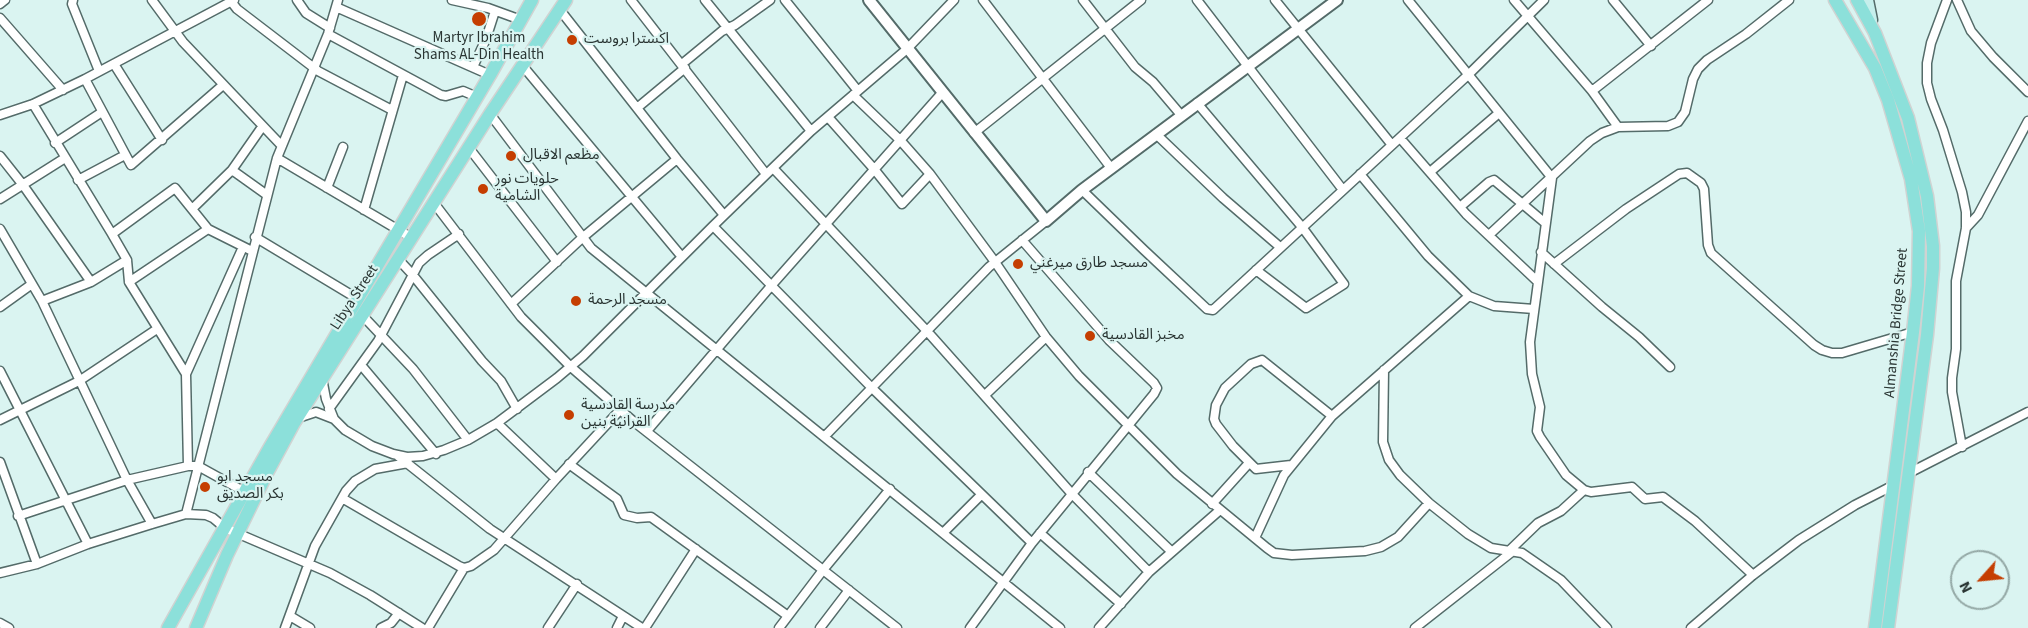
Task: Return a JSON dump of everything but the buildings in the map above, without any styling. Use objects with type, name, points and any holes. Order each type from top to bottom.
[{"type":"main road","name":"Libya Street","points":[[168,628],[532,0]]},
{"type":"main road","name":"Almanshia Bridge Street","points":[[1835,0],[1875,68],[1895,122],[1911,179],[1920,240],[1913,332],[1875,628]]},
{"type":"main road","name":"Almanshia Bridge Street","points":[[1857,0],[1875,33],[1902,100],[1924,176],[1932,227],[1933,268],[1930,300],[1888,628]]},
{"type":"main road","points":[[1867,0],[1868,15],[1875,33]]},
{"type":"main road","name":"Libya Street","points":[[196,628],[238,533],[297,418],[490,114],[563,5]]},
{"type":"street","points":[[0,4],[5,0]]},
{"type":"street","points":[[73,0],[72,4],[99,71]]},
{"type":"street","points":[[152,0],[175,32],[281,146]]},
{"type":"street","points":[[297,0],[306,13],[329,31],[403,75],[443,96],[461,91],[477,97]]},
{"type":"street","points":[[452,0],[491,6],[521,20]]},
{"type":"street","points":[[631,0],[770,171],[827,224],[926,330],[1072,494],[1149,572]]},
{"type":"street","points":[[705,0],[811,131]]},
{"type":"street","points":[[638,108],[722,31],[735,25],[770,0]]},
{"type":"street","points":[[784,0],[856,93],[930,174],[995,262],[1046,337],[1079,376],[1177,474],[1274,553],[1283,555],[1365,552],[1389,544],[1429,503]]},
{"type":"street","points":[[869,0],[1046,221]]},
{"type":"street","points":[[397,455],[418,457],[436,454],[468,440],[517,409],[572,366],[811,131],[908,49],[954,0]]},
{"type":"street","points":[[983,0],[1111,168]]},
{"type":"street","points":[[1083,0],[1135,67],[1152,82],[1181,115]]},
{"type":"street","points":[[974,133],[1142,0]]},
{"type":"street","points":[[1197,0],[1343,190]]},
{"type":"street","points":[[1275,0],[1392,145]]},
{"type":"street","points":[[825,436],[926,330],[995,262],[1082,190],[1337,0]]},
{"type":"street","points":[[1408,0],[1552,178],[1544,222],[1530,350],[1532,374],[1540,407],[1537,430],[1566,475],[1584,490],[1591,492],[1632,487],[1645,499],[1663,497],[1695,521],[1754,574]]},
{"type":"street","points":[[1514,0],[1592,91],[1618,127]]},
{"type":"street","points":[[1082,190],[1207,309],[1213,310],[1468,75],[1544,0]]},
{"type":"street","points":[[1613,0],[1651,46]]},
{"type":"street","points":[[1592,91],[1708,0]]},
{"type":"street","points":[[1489,236],[1590,141],[1602,133],[1618,127],[1668,126],[1678,122],[1685,112],[1693,79],[1698,69],[1789,0]]},
{"type":"street","points":[[1947,0],[1931,43],[1927,63],[1927,83],[1930,99],[1943,130],[1962,192],[1966,228],[1956,281],[1956,349],[1952,378],[1952,392],[1962,447]]},
{"type":"street","points":[[1957,0],[1971,32],[2028,92]]},
{"type":"street","points":[[0,116],[63,90],[232,1],[237,9],[315,68],[392,110]]},
{"type":"street","points":[[188,466],[185,411],[186,374],[255,237],[281,146],[315,68],[337,4],[490,75]]},
{"type":"street","points":[[563,5],[676,159],[724,216]]},
{"type":"street","points":[[472,67],[486,39],[491,6]]},
{"type":"street","points":[[0,18],[63,90]]},
{"type":"street","points":[[114,64],[162,140]]},
{"type":"street","points":[[522,65],[682,257]]},
{"type":"street","points":[[364,210],[403,75]]},
{"type":"street","points":[[85,79],[129,163],[133,165],[223,86]]},
{"type":"street","points":[[647,431],[771,286],[942,93]]},
{"type":"street","points":[[1197,103],[1302,227],[1337,272],[1343,286],[1306,308],[1256,270]]},
{"type":"street","points":[[33,104],[127,260],[129,282],[186,374]]},
{"type":"street","points":[[55,143],[102,112]]},
{"type":"street","points":[[1430,172],[1499,113]]},
{"type":"street","points":[[490,114],[591,248],[1060,628]]},
{"type":"street","points":[[828,117],[902,204],[930,174]]},
{"type":"street","points":[[1966,228],[1978,215],[2028,122]]},
{"type":"street","points":[[192,209],[231,170],[262,128]]},
{"type":"street","points":[[1156,134],[1223,198],[1280,247]]},
{"type":"street","points":[[1400,138],[1460,207],[1537,281]]},
{"type":"street","points":[[327,188],[343,147]]},
{"type":"street","points":[[470,147],[557,262]]},
{"type":"street","points":[[78,180],[125,155]]},
{"type":"street","points":[[0,156],[91,282]]},
{"type":"street","points":[[0,199],[65,158]]},
{"type":"street","points":[[277,158],[412,238]]},
{"type":"street","points":[[511,304],[582,238],[676,159]]},
{"type":"street","points":[[231,170],[267,195]]},
{"type":"street","points":[[1554,264],[1626,209],[1679,174],[1687,173],[1701,183],[1704,189],[1708,244],[1711,253],[1822,351],[1842,353],[1913,332]]},
{"type":"street","points":[[1360,174],[1428,256],[1469,296],[1494,306],[1534,309]]},
{"type":"street","points":[[1460,207],[1494,180],[1544,222]]},
{"type":"street","points":[[112,234],[175,188],[208,229],[248,249]]},
{"type":"street","points":[[434,203],[523,320],[572,366],[620,410],[896,628]]},
{"type":"street","points":[[713,226],[872,388],[1032,543]]},
{"type":"street","points":[[129,282],[208,229]]},
{"type":"street","points":[[1,233],[42,301],[127,480],[152,524]]},
{"type":"street","points":[[329,409],[382,334],[412,274],[425,257],[459,234]]},
{"type":"street","points":[[255,237],[358,298]]},
{"type":"street","points":[[970,628],[1032,543],[1157,388],[1109,340],[1022,240]]},
{"type":"street","points":[[186,514],[248,249]]},
{"type":"street","points":[[1541,252],[1639,337],[1670,368]]},
{"type":"street","points":[[398,259],[482,362],[501,381],[517,409]]},
{"type":"street","points":[[42,301],[91,282],[127,260]]},
{"type":"street","points":[[0,308],[32,284]]},
{"type":"street","points":[[1255,538],[1275,493],[1291,465],[1332,416],[1469,296]]},
{"type":"street","points":[[362,315],[413,369],[468,440]]},
{"type":"street","points":[[0,420],[79,381],[157,329]]},
{"type":"street","points":[[984,395],[1046,337]]},
{"type":"street","points":[[1291,465],[1256,469],[1249,463],[1216,424],[1214,412],[1225,388],[1254,362],[1266,362],[1332,416]]},
{"type":"street","points":[[362,365],[436,454]]},
{"type":"street","points":[[1384,370],[1383,442],[1385,452],[1400,475],[1429,503],[1468,534],[1491,548],[1522,553],[1561,580],[1607,628]]},
{"type":"street","points":[[0,371],[88,544]]},
{"type":"street","points":[[322,378],[329,409],[334,419],[345,430],[359,439],[397,455],[504,539],[643,628],[696,549]]},
{"type":"street","points":[[428,628],[464,568],[484,558],[504,539],[569,464],[620,410]]},
{"type":"street","points":[[297,418],[316,412],[334,419]]},
{"type":"street","points":[[1909,473],[2028,412]]},
{"type":"street","points":[[497,423],[555,480]]},
{"type":"street","points":[[0,462],[37,564]]},
{"type":"street","points":[[1212,504],[1249,463]]},
{"type":"street","points":[[285,628],[319,536],[342,498],[355,481],[368,472],[386,466],[408,464]]},
{"type":"street","points":[[569,464],[617,499],[624,515],[637,518],[651,517],[788,616]]},
{"type":"street","points":[[18,516],[127,480],[188,466],[198,466],[245,492]]},
{"type":"street","points":[[1089,472],[1172,552]]},
{"type":"street","points":[[1691,628],[1798,540],[1893,485]]},
{"type":"street","points":[[779,628],[823,570],[890,489]]},
{"type":"street","points":[[1415,628],[1511,551],[1538,523],[1561,511],[1584,490]]},
{"type":"street","points":[[943,533],[981,495]]},
{"type":"street","points":[[342,498],[464,568]]},
{"type":"street","points":[[1099,628],[1149,572],[1220,510]]},
{"type":"street","points":[[0,581],[2,573],[37,564],[88,544],[152,524],[186,514],[209,516],[225,528],[308,562],[370,595],[422,628]]},
{"type":"street","points":[[1040,533],[1121,604]]},
{"type":"street","points":[[548,628],[577,584]]},
{"type":"street","points":[[820,628],[849,590]]},
{"type":"street","points":[[381,628],[391,623],[399,613]]},
{"type":"street","points":[[290,616],[310,628]]},
{"type":"street","points":[[617,628],[623,616]]},
{"type":"street","points":[[0,623],[9,628]]},
{"type":"place","name":"Martyr Ibrahim Shams AL-Din Health","points":[[479,19]]},
{"type":"place","name":"اكسترا بروست","points":[[572,40]]},
{"type":"place","name":"مظعم الاقبال","points":[[511,156]]},
{"type":"place","name":"حلويات نور الشامية","points":[[483,189]]},
{"type":"place","name":"مسجد طارق ميرغني","points":[[1018,264]]},
{"type":"place","name":"مسجد الرحمة","points":[[576,301]]},
{"type":"place","name":"مخبز القادسية","points":[[1090,336]]},
{"type":"place","name":"مدرسة القادسية القرانية بنين","points":[[569,415]]},
{"type":"place","name":"مسجد ابو بكر الصديق","points":[[205,487]]}]
